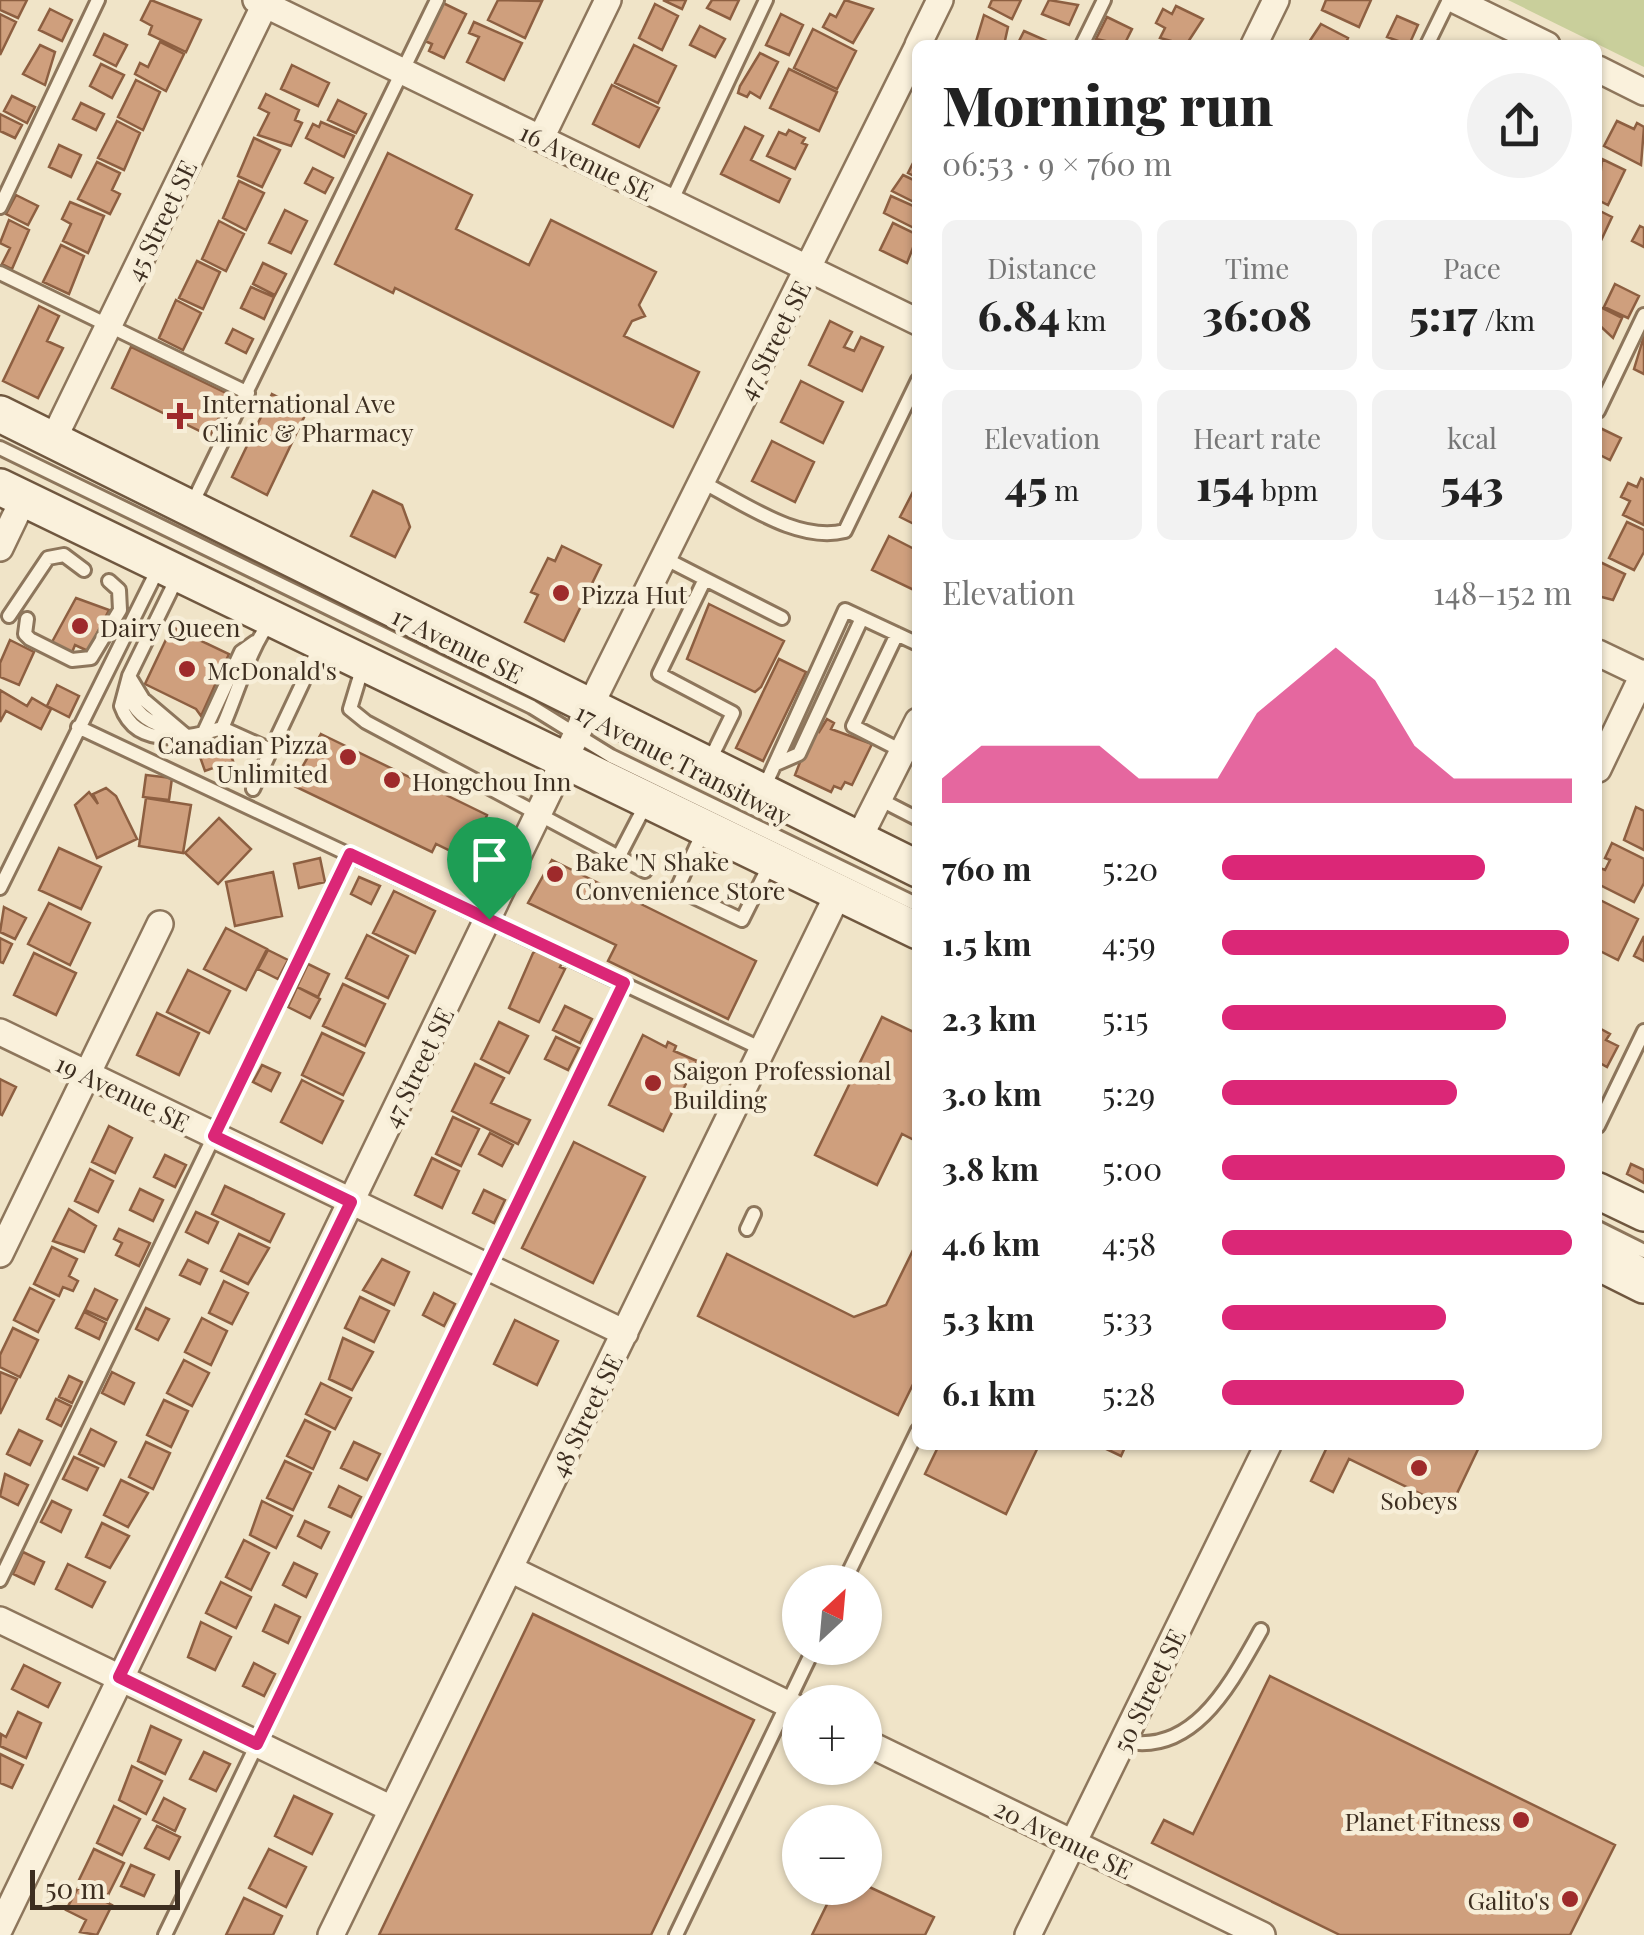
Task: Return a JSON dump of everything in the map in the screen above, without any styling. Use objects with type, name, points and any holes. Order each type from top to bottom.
[{"type":"main road","name":"17 Avenue SE","points":[[0,414],[190,508],[576,735],[647,802],[912,929]]},
{"type":"main road","name":"17 Avenue SE","points":[[12,492],[170,570],[264,631],[321,643],[364,664],[576,735],[769,779],[858,840],[912,866]]},
{"type":"main road","points":[[1602,1192],[1644,1214]]},
{"type":"main road","points":[[1602,1264],[1644,1285]]},
{"type":"street","points":[[540,138],[608,0]]},
{"type":"street","name":"47 Street SE","points":[[921,40],[940,0]]},
{"type":"street","points":[[1256,40],[1276,0]]},
{"type":"street","points":[[1452,0],[1536,40]]},
{"type":"street","name":"16 Avenue SE","points":[[263,1],[912,319]]},
{"type":"street","name":"45 Street SE","points":[[52,440],[263,1]]},
{"type":"street","name":"47 Street SE","points":[[0,1928],[576,735],[912,58]]},
{"type":"street","points":[[1602,71],[1644,92]]},
{"type":"street","points":[[0,548],[12,492]]},
{"type":"street","points":[[1602,655],[1644,674],[1602,761]]},
{"type":"street","points":[[858,840],[912,732]]},
{"type":"street","name":"48 Street SE","points":[[331,1935],[838,894]]},
{"type":"street","points":[[0,1254],[160,924]]},
{"type":"street","name":"19 Avenue SE","points":[[0,1032],[625,1333]]},
{"type":"street","name":"50 Street SE","points":[[1028,1935],[1266,1450]]},
{"type":"street","points":[[510,1569],[782,1701]]},
{"type":"street","points":[[0,1620],[392,1809]]},
{"type":"street","name":"20 Avenue SE","points":[[882,1750],[1262,1935]]},
{"type":"lane","points":[[0,207],[98,0]]},
{"type":"lane","points":[[190,508],[437,0]]},
{"type":"lane","points":[[671,202],[766,0]]},
{"type":"lane","points":[[1084,40],[1104,0]]},
{"type":"lane","points":[[1430,40],[1452,0]]},
{"type":"lane","points":[[0,273],[248,393]]},
{"type":"lane","points":[[1602,403],[1644,315]]},
{"type":"lane","points":[[702,482],[806,532],[825,536],[845,530],[912,392]]},
{"type":"lane","name":"17 Avenue Transitway","points":[[0,448],[532,707],[576,735],[912,902]]},
{"type":"lane","points":[[9,616],[48,558],[64,555],[84,570]]},
{"type":"lane","points":[[664,558],[782,618]]},
{"type":"lane","points":[[170,570],[120,706],[131,724],[159,737],[189,738],[222,728],[271,750]]},
{"type":"lane","points":[[0,888],[78,727],[170,570]]},
{"type":"lane","points":[[705,579],[659,674],[733,713],[707,766]]},
{"type":"lane","points":[[28,619],[25,634],[30,639],[72,660],[91,658],[122,600],[108,581]]},
{"type":"lane","points":[[769,779],[846,610],[912,641]]},
{"type":"lane","points":[[222,728],[264,631]]},
{"type":"lane","points":[[203,734],[241,652],[264,631]]},
{"type":"lane","points":[[897,634],[853,726],[902,750]]},
{"type":"lane","points":[[253,790],[321,643]]},
{"type":"lane","points":[[364,664],[350,709],[366,722],[645,872]]},
{"type":"lane","points":[[130,681],[173,728],[189,738]]},
{"type":"lane","points":[[78,727],[764,1050]]},
{"type":"lane","points":[[879,799],[912,816]]},
{"type":"lane","points":[[618,858],[647,802]]},
{"type":"lane","points":[[704,830],[677,889],[742,920],[770,862]]},
{"type":"lane","points":[[0,1580],[350,854]]},
{"type":"lane","points":[[165,1935],[624,983]]},
{"type":"lane","points":[[1602,1118],[1644,1032]]},
{"type":"lane","points":[[747,1229],[754,1214]]},
{"type":"lane","points":[[1602,1230],[1644,1251]]},
{"type":"lane","points":[[1602,1241],[1644,1265]]},
{"type":"lane","points":[[852,1565],[912,1442]]},
{"type":"lane","points":[[1122,1741],[1148,1747],[1178,1737],[1228,1689],[1261,1630]]},
{"type":"lane","points":[[676,1935],[782,1730]]},
{"type":"green space","points":[[1508,0],[1644,0],[1644,67],[1602,46],[1602,40],[1589,40]]},
{"type":"building","points":[[0,0],[27,0],[18,18],[0,10]]},
{"type":"building","points":[[151,0],[201,20],[186,52],[149,34],[152,26],[141,20]]},
{"type":"building","points":[[498,0],[542,1],[525,38],[488,20]]},
{"type":"building","points":[[663,0],[686,0],[682,9]]},
{"type":"building","points":[[712,0],[739,0],[730,19],[707,8]]},
{"type":"building","points":[[845,0],[873,9],[853,43],[823,27],[830,14],[836,17]]},
{"type":"building","points":[[992,0],[1021,0],[1012,19],[989,7]]},
{"type":"building","points":[[1049,0],[1078,5],[1069,25],[1042,14]]},
{"type":"building","points":[[1326,0],[1371,0],[1359,27],[1322,10]]},
{"type":"building","points":[[443,3],[466,14],[444,58],[429,51],[432,44],[425,41]]},
{"type":"building","points":[[655,4],[678,16],[662,50],[639,38]]},
{"type":"building","points":[[1176,6],[1203,19],[1189,40],[1160,38],[1165,28],[1156,23],[1163,9],[1172,14]]},
{"type":"building","points":[[50,9],[72,20],[62,41],[39,30]]},
{"type":"building","points":[[0,14],[16,22],[0,55]]},
{"type":"building","points":[[781,14],[803,25],[789,55],[766,45]]},
{"type":"building","points":[[984,15],[1008,27],[1005,40],[976,40]]},
{"type":"building","points":[[1397,16],[1418,25],[1411,40],[1387,37]]},
{"type":"building","points":[[1107,17],[1132,29],[1126,40],[1096,39]]},
{"type":"building","points":[[474,22],[522,43],[504,80],[467,62],[479,37],[469,33]]},
{"type":"building","points":[[1321,24],[1348,38],[1347,40],[1310,40]]},
{"type":"building","points":[[700,26],[725,39],[715,57],[690,45]]},
{"type":"building","points":[[813,29],[856,51],[837,89],[794,68]]},
{"type":"building","points":[[1024,31],[1044,40],[1020,40]]},
{"type":"building","points":[[104,34],[127,45],[116,66],[94,55]]},
{"type":"building","points":[[160,42],[184,54],[166,91],[135,74],[140,63],[148,67]]},
{"type":"building","points":[[40,45],[55,52],[45,85],[23,74]]},
{"type":"building","points":[[634,45],[676,66],[658,103],[615,83]]},
{"type":"building","points":[[760,53],[778,62],[760,98],[750,92],[747,97],[738,93],[740,86]]},
{"type":"building","points":[[101,64],[124,75],[112,98],[90,86]]},
{"type":"building","points":[[292,65],[329,83],[318,106],[281,89]]},
{"type":"building","points":[[789,69],[837,92],[819,131],[770,108]]},
{"type":"building","points":[[136,80],[160,92],[143,130],[118,117]]},
{"type":"building","points":[[612,85],[659,108],[639,147],[593,124]]},
{"type":"building","points":[[266,94],[299,110],[295,120],[302,123],[291,146],[258,135],[269,113],[259,108]]},
{"type":"building","points":[[12,96],[35,107],[27,123],[4,111]]},
{"type":"building","points":[[338,100],[366,114],[356,133],[328,120]]},
{"type":"building","points":[[81,103],[104,114],[96,130],[73,119]]},
{"type":"building","points":[[0,114],[22,125],[15,138],[0,131]]},
{"type":"building","points":[[117,121],[140,133],[124,170],[98,158]]},
{"type":"building","points":[[1617,121],[1634,129],[1637,123],[1644,127],[1641,165],[1604,146]]},
{"type":"building","points":[[321,122],[354,136],[344,157],[306,138],[313,124],[319,127]]},
{"type":"building","points":[[745,127],[763,136],[751,160],[790,179],[779,202],[721,174]]},
{"type":"building","points":[[789,130],[805,138],[802,143],[807,145],[795,169],[767,156],[779,132],[786,135]]},
{"type":"building","points":[[254,138],[280,150],[262,187],[238,176]]},
{"type":"building","points":[[59,145],[81,155],[71,177],[49,167]]},
{"type":"building","points":[[388,153],[472,195],[456,229],[529,265],[551,220],[656,272],[639,305],[645,316],[632,321],[624,336],[699,372],[673,427],[395,288],[393,293],[335,264]]},
{"type":"building","points":[[1602,159],[1625,170],[1608,205],[1602,202]]},
{"type":"building","points":[[97,162],[120,173],[112,190],[120,194],[110,214],[78,199]]},
{"type":"building","points":[[313,168],[333,178],[325,193],[305,183]]},
{"type":"building","points":[[903,175],[912,179],[912,201],[892,191]]},
{"type":"building","points":[[239,181],[264,193],[246,230],[223,218]]},
{"type":"building","points":[[16,195],[38,206],[28,225],[6,214]]},
{"type":"building","points":[[891,196],[912,205],[912,227],[884,213]]},
{"type":"building","points":[[70,202],[104,216],[88,253],[63,241],[71,224],[62,219]]},
{"type":"building","points":[[285,210],[307,221],[291,253],[269,243]]},
{"type":"building","points":[[1602,212],[1612,217],[1602,238]]},
{"type":"building","points":[[9,220],[29,230],[12,269],[2,264],[10,248],[0,243]]},
{"type":"building","points":[[219,221],[244,234],[226,271],[202,259]]},
{"type":"building","points":[[893,223],[912,232],[907,263],[880,250]]},
{"type":"building","points":[[1640,226],[1644,228],[1644,247],[1632,241]]},
{"type":"building","points":[[61,245],[84,256],[69,294],[43,282]]},
{"type":"building","points":[[197,261],[220,272],[203,309],[179,298]]},
{"type":"building","points":[[263,263],[286,274],[275,295],[253,284]]},
{"type":"building","points":[[1615,284],[1639,296],[1628,318],[1604,307]]},
{"type":"building","points":[[251,287],[274,297],[264,319],[241,308]]},
{"type":"building","points":[[176,300],[201,313],[183,350],[159,338]]},
{"type":"building","points":[[39,306],[59,316],[47,341],[63,348],[38,398],[3,381]]},
{"type":"building","points":[[1602,308],[1622,318],[1613,338],[1602,328]]},
{"type":"building","points":[[830,321],[852,332],[844,347],[854,351],[861,337],[883,347],[862,391],[809,365]]},
{"type":"building","points":[[233,329],[253,339],[246,353],[226,343]]},
{"type":"building","points":[[1644,336],[1644,374],[1634,369]]},
{"type":"building","points":[[131,347],[230,395],[210,436],[112,388]]},
{"type":"building","points":[[801,381],[843,402],[823,443],[781,422]]},
{"type":"building","points":[[272,394],[307,411],[267,495],[232,477]]},
{"type":"building","points":[[1602,429],[1621,438],[1610,460],[1602,456]]},
{"type":"building","points":[[772,441],[814,462],[795,502],[752,481]]},
{"type":"building","points":[[1641,478],[1644,525],[1623,515],[1630,501],[1621,497],[1628,483],[1637,487]]},
{"type":"building","points":[[373,491],[402,505],[410,527],[395,557],[351,536]]},
{"type":"building","points":[[912,494],[912,523],[900,517]]},
{"type":"building","points":[[1627,522],[1644,530],[1644,552],[1634,570],[1609,558]]},
{"type":"building","points":[[889,536],[912,548],[912,589],[872,570]]},
{"type":"building","name":"Pizza Hut","points":[[562,546],[601,565],[564,641],[525,622],[538,595],[531,592],[548,558],[555,561]]},
{"type":"building","points":[[1602,563],[1625,574],[1613,600],[1602,597]]},
{"type":"building","name":"Dairy Queen","points":[[76,598],[109,610],[88,651],[75,645],[71,655],[52,642]]},
{"type":"building","points":[[709,604],[784,641],[755,692],[687,659]]},
{"type":"building","name":"McDonald's","points":[[172,627],[229,654],[201,716],[196,709],[145,684]]},
{"type":"building","points":[[10,640],[34,652],[19,685],[0,677],[0,663]]},
{"type":"building","points":[[779,659],[806,672],[763,761],[736,748]]},
{"type":"building","points":[[57,685],[79,696],[69,717],[47,706]]},
{"type":"building","points":[[0,690],[27,706],[32,698],[51,709],[41,729],[6,711],[0,722]]},
{"type":"building","points":[[827,719],[834,723],[831,729],[872,744],[852,785],[845,782],[841,789],[834,786],[831,792],[795,775],[813,729],[819,732]]},
{"type":"building","points":[[321,734],[487,815],[469,860],[436,844],[432,852],[292,785]]},
{"type":"building","points":[[227,744],[233,761],[205,771],[199,754]]},
{"type":"building","points":[[146,775],[172,778],[169,800],[143,797]]},
{"type":"building","points":[[106,788],[116,796],[137,839],[97,858],[75,805],[89,792],[98,804],[93,794]]},
{"type":"building","points":[[146,798],[191,805],[183,853],[139,846]]},
{"type":"building","points":[[1636,807],[1644,811],[1644,850],[1624,840]]},
{"type":"building","points":[[219,818],[251,849],[218,884],[185,853]]},
{"type":"building","points":[[1612,843],[1644,859],[1644,883],[1634,902],[1602,886],[1602,869],[1605,870],[1610,860],[1605,858]]},
{"type":"building","points":[[59,848],[101,867],[81,909],[39,890]]},
{"type":"building","points":[[320,858],[325,882],[299,888],[294,864]]},
{"type":"building","points":[[552,860],[756,961],[728,1019],[608,961],[616,945],[528,903]]},
{"type":"building","points":[[273,872],[282,916],[235,926],[226,882]]},
{"type":"building","points":[[359,877],[380,886],[371,904],[351,894]]},
{"type":"building","points":[[394,891],[435,911],[415,953],[373,933]]},
{"type":"building","points":[[1602,901],[1638,919],[1618,960],[1602,952]]},
{"type":"building","points":[[49,903],[90,923],[70,965],[28,944]]},
{"type":"building","points":[[4,907],[26,918],[15,939],[0,932]]},
{"type":"building","points":[[226,928],[267,949],[246,990],[204,969]]},
{"type":"building","points":[[367,935],[408,956],[388,998],[346,978]]},
{"type":"building","points":[[1644,936],[1644,961],[1634,956]]},
{"type":"building","points":[[0,938],[12,944],[3,963],[0,962]]},
{"type":"building","points":[[268,950],[288,960],[278,979],[258,969]]},
{"type":"building","points":[[538,950],[563,961],[560,967],[565,969],[539,1022],[509,1008],[533,953]]},
{"type":"building","points":[[34,953],[76,973],[56,1015],[14,995]]},
{"type":"building","points":[[308,964],[329,974],[318,997],[297,987]]},
{"type":"building","points":[[188,970],[230,991],[209,1033],[167,1012]]},
{"type":"building","points":[[343,984],[385,1004],[365,1046],[323,1026]]},
{"type":"building","points":[[297,987],[320,999],[310,1018],[288,1007]]},
{"type":"building","points":[[565,1006],[592,1019],[580,1043],[553,1030]]},
{"type":"building","points":[[157,1013],[199,1033],[179,1075],[137,1055]]},
{"type":"building","points":[[882,1017],[912,1031],[912,1139],[902,1134],[877,1185],[815,1155]]},
{"type":"building","points":[[499,1022],[528,1036],[509,1073],[481,1059]]},
{"type":"building","points":[[1602,1030],[1610,1034],[1606,1040],[1618,1046],[1607,1067],[1602,1064]]},
{"type":"building","points":[[322,1033],[364,1053],[343,1095],[302,1075]]},
{"type":"building","name":"Saigon Professional Building","points":[[643,1035],[666,1047],[668,1042],[676,1046],[674,1051],[697,1061],[663,1131],[609,1105]]},
{"type":"building","points":[[556,1037],[579,1048],[568,1070],[545,1059]]},
{"type":"building","points":[[475,1064],[504,1078],[491,1103],[530,1120],[518,1144],[452,1111]]},
{"type":"building","points":[[262,1065],[280,1073],[271,1091],[253,1082]]},
{"type":"building","points":[[0,1079],[16,1087],[2,1115],[0,1114]]},
{"type":"building","points":[[302,1080],[343,1101],[322,1143],[281,1122]]},
{"type":"building","points":[[453,1117],[479,1129],[461,1166],[436,1154]]},
{"type":"building","points":[[109,1126],[132,1138],[115,1173],[92,1162]]},
{"type":"building","points":[[490,1133],[513,1145],[502,1166],[479,1154]]},
{"type":"building","points":[[574,1142],[645,1177],[593,1283],[522,1248]]},
{"type":"building","points":[[165,1155],[186,1165],[175,1187],[154,1177]]},
{"type":"building","points":[[432,1158],[459,1171],[442,1208],[415,1195]]},
{"type":"building","points":[[1631,1164],[1644,1170],[1644,1183],[1627,1174]]},
{"type":"building","points":[[90,1169],[113,1181],[98,1212],[75,1201]]},
{"type":"building","points":[[225,1186],[284,1214],[270,1242],[212,1214]]},
{"type":"building","points":[[140,1189],[163,1200],[153,1221],[130,1210]]},
{"type":"building","points":[[484,1190],[505,1200],[494,1223],[473,1213]]},
{"type":"building","points":[[69,1209],[96,1226],[84,1252],[53,1241]]},
{"type":"building","points":[[196,1212],[218,1222],[208,1243],[186,1232]]},
{"type":"building","points":[[119,1229],[150,1243],[139,1266],[116,1255],[122,1243],[114,1239]]},
{"type":"building","points":[[239,1234],[269,1248],[248,1284],[221,1271]]},
{"type":"building","points":[[52,1247],[77,1259],[69,1276],[78,1281],[73,1291],[63,1287],[59,1296],[34,1284]]},
{"type":"building","points":[[912,1252],[912,1386],[898,1415],[698,1316],[727,1254],[854,1317],[886,1305]]},
{"type":"building","points":[[382,1259],[409,1272],[394,1305],[363,1290]]},
{"type":"building","points":[[188,1260],[207,1269],[200,1284],[180,1275]]},
{"type":"building","points":[[224,1281],[248,1293],[232,1324],[209,1313]]},
{"type":"building","points":[[30,1288],[54,1300],[38,1332],[14,1320]]},
{"type":"building","points":[[95,1289],[117,1300],[107,1320],[85,1310]]},
{"type":"building","points":[[434,1293],[455,1304],[444,1326],[423,1315]]},
{"type":"building","points":[[360,1297],[389,1311],[374,1342],[345,1328]]},
{"type":"building","points":[[146,1308],[169,1319],[158,1340],[136,1329]]},
{"type":"building","points":[[84,1312],[106,1323],[99,1339],[76,1328]]},
{"type":"building","points":[[202,1318],[227,1331],[211,1365],[185,1352]]},
{"type":"building","points":[[515,1320],[558,1341],[537,1385],[494,1364]]},
{"type":"building","points":[[13,1328],[38,1340],[20,1377],[0,1367],[0,1355]]},
{"type":"building","points":[[343,1338],[373,1352],[352,1390],[329,1379]]},
{"type":"building","points":[[184,1360],[209,1373],[192,1406],[167,1393]]},
{"type":"building","points":[[0,1372],[17,1379],[0,1414]]},
{"type":"building","points":[[112,1372],[134,1383],[124,1404],[102,1393]]},
{"type":"building","points":[[69,1376],[82,1382],[72,1403],[59,1397]]},
{"type":"building","points":[[321,1383],[351,1398],[335,1429],[306,1414]]},
{"type":"building","points":[[56,1399],[71,1406],[61,1426],[47,1419]]},
{"type":"building","points":[[164,1400],[188,1411],[171,1447],[147,1435]]},
{"type":"building","points":[[305,1420],[330,1432],[313,1469],[287,1456]]},
{"type":"building","points":[[91,1429],[116,1442],[104,1466],[79,1454]]},
{"type":"building","points":[[19,1430],[42,1441],[30,1465],[7,1454]]},
{"type":"building","points":[[146,1442],[170,1453],[153,1489],[129,1477]]},
{"type":"building","points":[[354,1442],[380,1454],[367,1480],[341,1468]]},
{"type":"building","points":[[937,1450],[1037,1450],[1006,1514],[925,1474]]},
{"type":"building","name":"Sobeys","points":[[1326,1450],[1478,1450],[1450,1508],[1349,1459],[1333,1492],[1311,1481]]},
{"type":"building","points":[[74,1457],[98,1468],[87,1490],[63,1479]]},
{"type":"building","points":[[285,1461],[311,1473],[293,1510],[267,1498]]},
{"type":"building","points":[[5,1474],[28,1485],[18,1505],[0,1496]]},
{"type":"building","points":[[121,1480],[148,1493],[128,1527],[104,1515]]},
{"type":"building","points":[[339,1486],[361,1497],[351,1517],[329,1507]]},
{"type":"building","points":[[52,1501],[71,1510],[61,1532],[41,1522]]},
{"type":"building","points":[[262,1501],[292,1516],[276,1548],[250,1535]]},
{"type":"building","points":[[305,1521],[329,1532],[321,1548],[298,1536]]},
{"type":"building","points":[[102,1523],[129,1536],[110,1568],[86,1557]]},
{"type":"building","points":[[244,1540],[269,1553],[251,1590],[226,1577]]},
{"type":"building","points":[[23,1552],[44,1562],[34,1584],[13,1574]]},
{"type":"building","points":[[294,1563],[317,1574],[306,1597],[283,1585]]},
{"type":"building","points":[[68,1564],[105,1582],[92,1607],[56,1589]]},
{"type":"building","points":[[221,1582],[251,1597],[236,1628],[206,1613]]},
{"type":"building","points":[[275,1605],[300,1617],[288,1643],[263,1631]]},
{"type":"building","points":[[533,1614],[754,1720],[651,1935],[379,1935]]},
{"type":"building","points":[[201,1622],[231,1637],[215,1670],[188,1657]]},
{"type":"building","points":[[254,1663],[275,1674],[264,1696],[243,1686]]},
{"type":"building","points":[[24,1665],[60,1683],[48,1707],[12,1689]]},
{"type":"building","points":[[1270,1676],[1615,1845],[1570,1935],[1340,1935],[1152,1843],[1164,1820],[1193,1834]]},
{"type":"building","points":[[18,1712],[41,1723],[26,1758],[0,1746],[1,1734],[6,1737]]},
{"type":"building","points":[[151,1726],[181,1740],[165,1774],[138,1761]]},
{"type":"building","points":[[204,1752],[230,1764],[216,1791],[190,1779]]},
{"type":"building","points":[[0,1754],[23,1765],[12,1788],[0,1783]]},
{"type":"building","points":[[132,1766],[162,1781],[146,1814],[119,1800]]},
{"type":"building","points":[[294,1796],[332,1814],[312,1854],[275,1836]]},
{"type":"building","points":[[164,1798],[185,1809],[175,1831],[153,1820]]},
{"type":"building","points":[[114,1806],[140,1819],[122,1855],[97,1843]]},
{"type":"building","points":[[157,1826],[180,1837],[169,1859],[145,1848]]},
{"type":"building","points":[[94,1849],[124,1863],[108,1895],[79,1880]]},
{"type":"building","points":[[269,1849],[306,1867],[286,1907],[249,1888]]},
{"type":"building","points":[[131,1865],[154,1875],[144,1896],[121,1886]]},
{"type":"building","points":[[78,1888],[112,1905],[97,1935],[80,1932],[86,1920],[66,1910]]},
{"type":"building","points":[[882,1893],[934,1917],[925,1935],[812,1935],[827,1905],[882,1905]]},
{"type":"building","points":[[244,1898],[282,1916],[273,1935],[226,1935]]},
{"type":"place","name":"International Ave Clinic & Pharmacy","points":[[180,416]]},
{"type":"place","name":"Pizza Hut","points":[[561,593]]},
{"type":"place","name":"Dairy Queen","points":[[80,626]]},
{"type":"place","name":"McDonald's","points":[[187,669]]},
{"type":"place","name":"Canadian Pizza Unlimited","points":[[348,757]]},
{"type":"place","name":"Hongchou Inn","points":[[392,780]]},
{"type":"place","name":"Bake 'N Shake Convenience Store","points":[[555,874]]},
{"type":"place","name":"Saigon Professional Building","points":[[653,1083]]},
{"type":"place","name":"Sobeys","points":[[1419,1468]]},
{"type":"place","name":"Planet Fitness","points":[[1521,1820]]},
{"type":"place","name":"Galito's","points":[[1570,1899]]},
{"type":"route","points":[[350,854],[489,919],[624,983],[257,1744],[119,1677],[351,1202],[214,1136],[350,854]]}]
